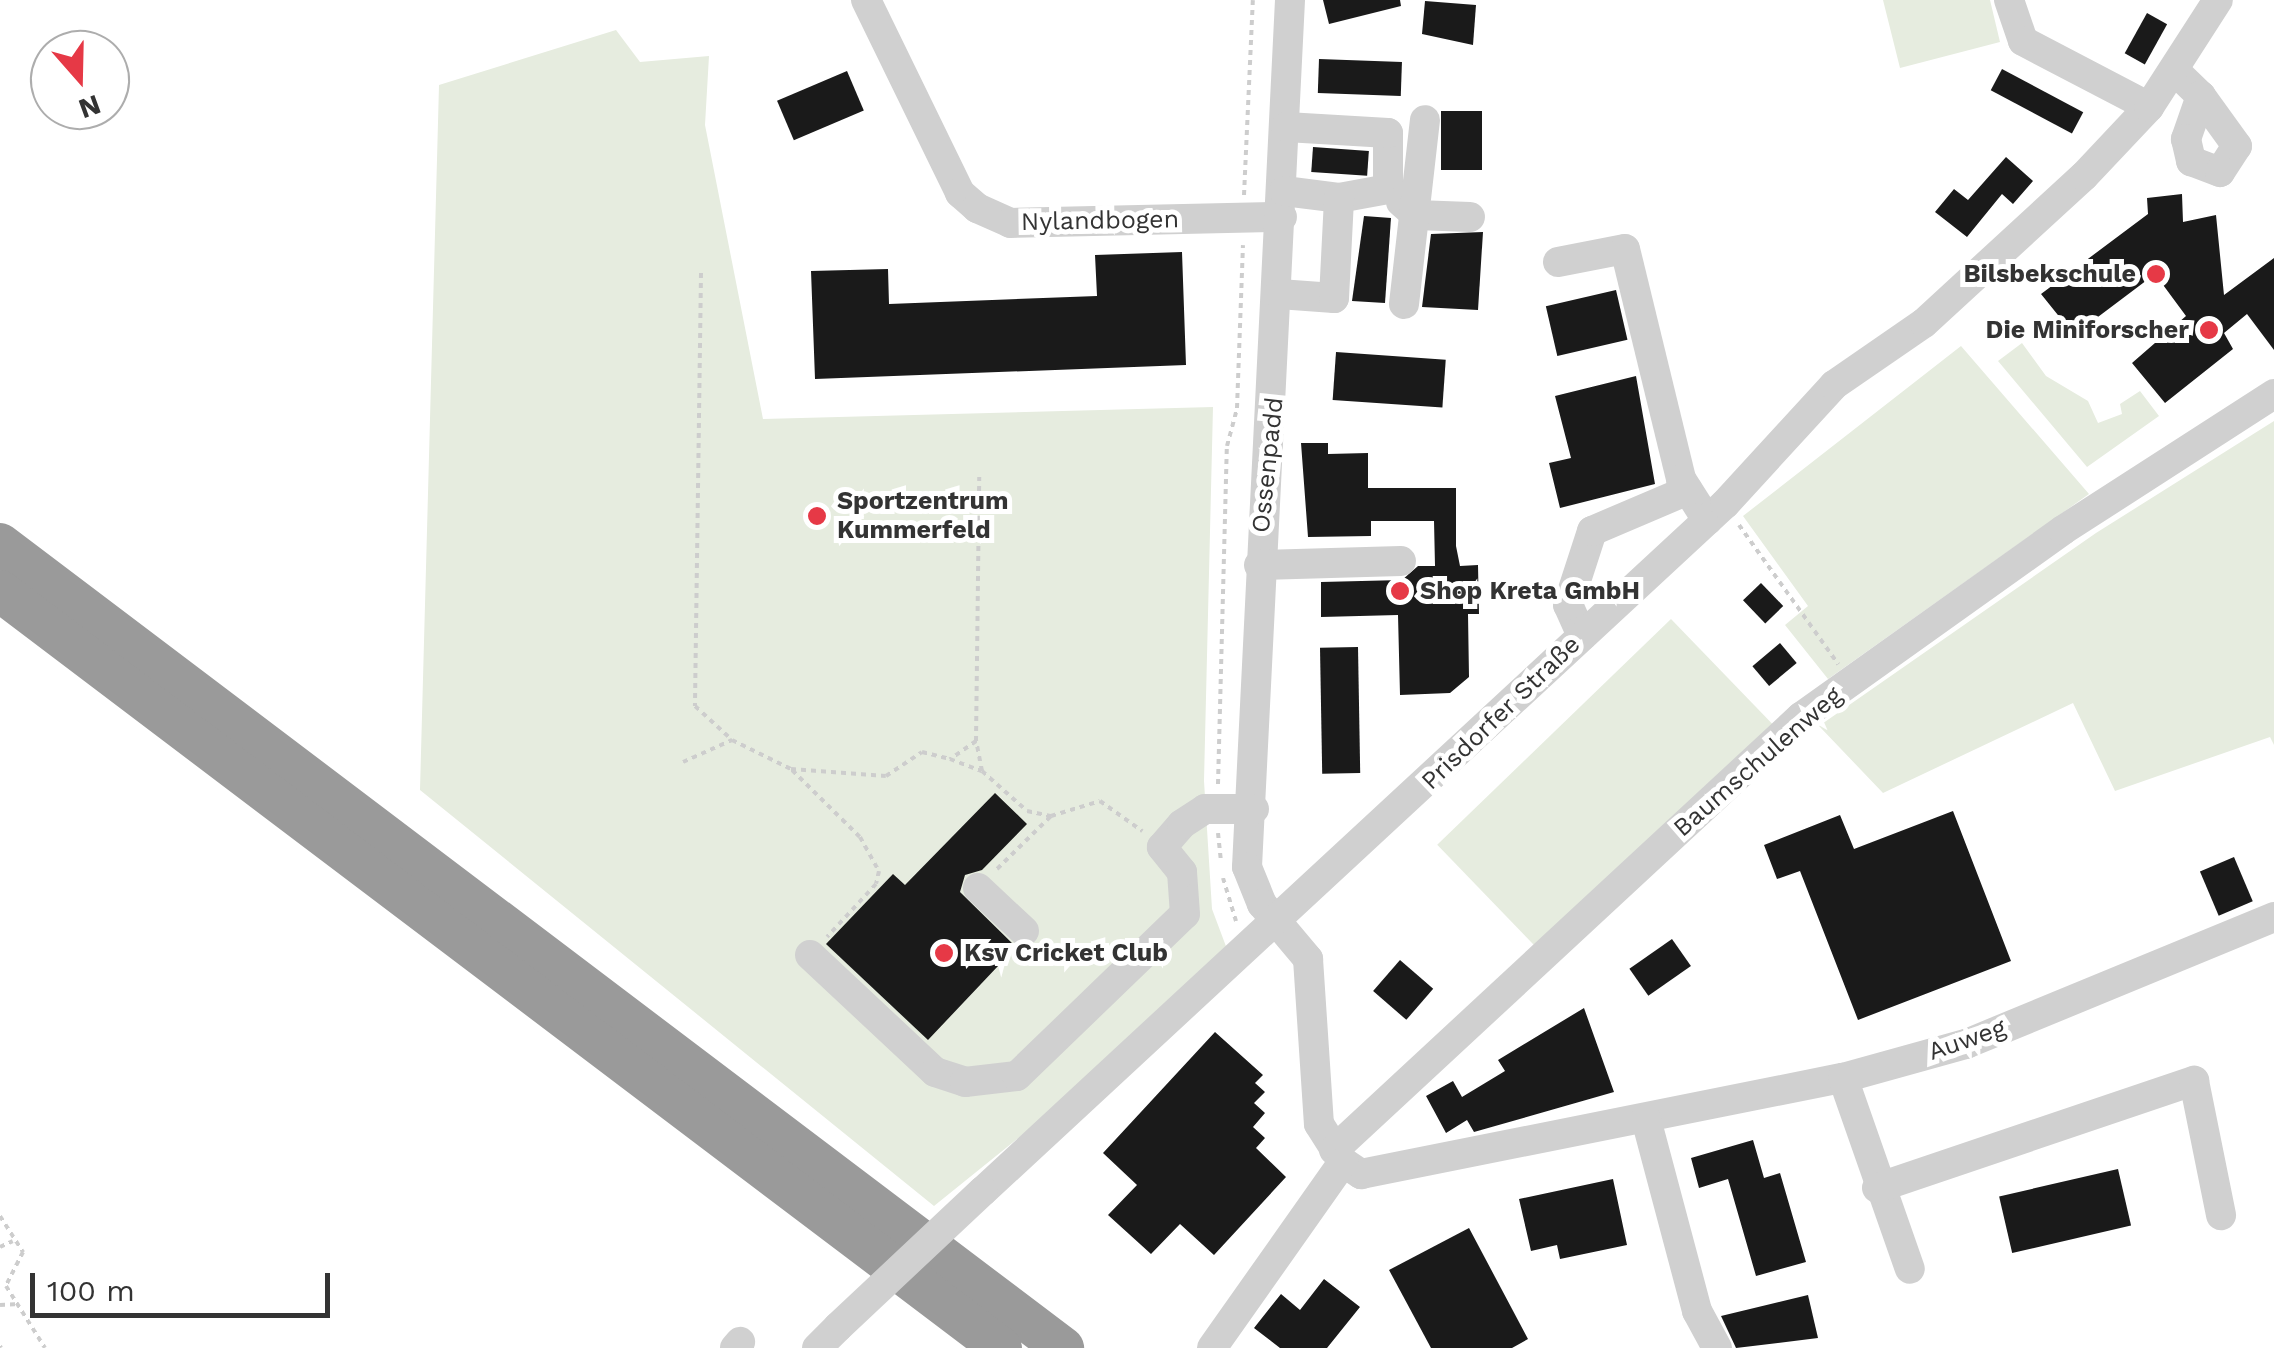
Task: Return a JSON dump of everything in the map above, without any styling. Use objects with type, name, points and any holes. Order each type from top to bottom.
[{"type":"highway","points":[[0,544],[1063,1348]]},
{"type":"highway","points":[[0,590],[1001,1348]]},
{"type":"street","name":"Nylandbogen","points":[[866,0],[960,193],[977,208],[1010,223],[1244,218],[1283,204],[1388,190]]},
{"type":"street","name":"Ossenpadd","points":[[1277,920],[1247,867],[1254,809],[1260,564],[1280,294],[1290,0]]},
{"type":"street","points":[[2009,0],[2023,42],[2149,107]]},
{"type":"street","name":"Prisdorfer Straße","points":[[827,1337],[1716,512],[1834,385],[1924,323],[2149,107],[2218,0]]},
{"type":"street","points":[[2174,70],[2199,94]]},
{"type":"street","points":[[1404,304],[1426,120]]},
{"type":"street","points":[[1286,127],[1388,133],[1388,190],[1416,216],[1470,217]]},
{"type":"street","points":[[1280,294],[1334,298],[1340,198]]},
{"type":"street","points":[[1558,262],[1625,250],[1688,490],[1716,512]]},
{"type":"street","name":"Baumschulenweg","points":[[1212,1348],[1339,1156],[1801,717],[2274,394]]},
{"type":"street","points":[[1582,636],[1568,605],[1574,568],[1592,532],[1688,490]]},
{"type":"street","points":[[1260,564],[1401,561]]},
{"type":"street","points":[[810,955],[935,1072],[965,1082],[1017,1076],[1186,914],[1182,872],[1162,846],[1194,814],[1217,808],[1254,809]]},
{"type":"street","points":[[978,888],[1024,932]]},
{"type":"street","name":"Auweg","points":[[1339,1156],[1360,1174],[1843,1078],[1966,1044],[2274,917]]},
{"type":"street","points":[[1277,920],[1308,959],[1319,1124],[1339,1156]]},
{"type":"street","points":[[1843,1078],[1877,1188],[1910,1269]]},
{"type":"street","points":[[1877,1188],[2194,1082],[2221,1215]]},
{"type":"street","points":[[1646,1119],[1697,1311],[1717,1348]]},
{"type":"path","points":[[1250,946],[1225,889],[1217,808],[1227,446],[1237,408],[1252,0]]},
{"type":"path","points":[[701,273],[692,690],[695,706],[732,740],[792,770],[860,837],[879,871],[876,884],[810,955]]},
{"type":"path","points":[[979,478],[976,741],[982,771]]},
{"type":"path","points":[[1716,512],[1851,682]]},
{"type":"path","points":[[683,762],[732,740]]},
{"type":"path","points":[[950,758],[976,741]]},
{"type":"path","points":[[792,770],[886,776],[922,752],[982,771],[1027,811],[1050,816],[1100,802],[1162,846]]},
{"type":"path","points":[[978,888],[1050,816]]},
{"type":"path","points":[[0,1216],[23,1252],[6,1286],[45,1348]]},
{"type":"path","points":[[0,1247],[13,1241]]},
{"type":"path","points":[[0,1305],[19,1304]]},
{"type":"shaded area","points":[[1883,0],[1990,0],[2000,42],[1900,68]]},
{"type":"shaded area","name":"Sportzentrum Kummerfeld","points":[[616,30],[640,62],[709,56],[705,125],[763,419],[1213,407],[1204,781],[1212,909],[1233,965],[934,1206],[420,790],[439,85]]},
{"type":"shaded area","points":[[2022,343],[2046,376],[2088,401],[2098,423],[2122,414],[2120,404],[2140,391],[2159,416],[2087,467],[1998,361]]},
{"type":"shaded area","points":[[1961,346],[2089,494],[1828,679],[1785,625],[1808,606],[1743,516]]},
{"type":"shaded area","points":[[2274,421],[2274,745],[2270,737],[2115,791],[2073,703],[1883,793],[1819,726],[2096,533]]},
{"type":"shaded area","points":[[1671,619],[1773,725],[1539,951],[1437,845]]},
{"type":"building","points":[[1323,0],[1400,0],[1401,6],[1329,24]]},
{"type":"building","points":[[1425,1],[1476,5],[1473,45],[1422,34]]},
{"type":"building","points":[[2147,13],[2167,24],[2145,64],[2125,53]]},
{"type":"building","points":[[1319,59],[1402,62],[1401,96],[1318,93]]},
{"type":"building","points":[[2002,69],[2083,112],[2072,133],[1991,90]]},
{"type":"building","points":[[847,71],[864,111],[794,140],[777,101]]},
{"type":"building","points":[[1441,111],[1482,111],[1482,170],[1441,170]]},
{"type":"building","points":[[1313,147],[1369,151],[1367,176],[1311,172]]},
{"type":"building","points":[[2006,157],[2033,181],[2013,204],[2002,194],[1967,237],[1935,212],[1954,189],[1968,200]]},
{"type":"building","points":[[2182,194],[2183,222],[2216,215],[2224,295],[2274,258],[2274,350],[2247,314],[2224,333],[2233,349],[2165,403],[2132,363],[2186,316],[2155,274],[2074,335],[2041,294],[2148,214],[2147,198]]},
{"type":"building","points":[[1364,216],[1391,218],[1385,303],[1352,301]]},
{"type":"building","points":[[1483,232],[1478,310],[1422,307],[1431,234]]},
{"type":"building","points":[[1182,252],[1186,365],[815,379],[811,271],[888,269],[889,304],[1097,296],[1095,255]]},
{"type":"building","points":[[1616,290],[1627,340],[1557,356],[1546,306]]},
{"type":"building","points":[[1336,352],[1446,360],[1442,408],[1333,400]]},
{"type":"building","points":[[1636,376],[1655,484],[1560,508],[1549,463],[1571,458],[1555,396]]},
{"type":"building","points":[[1301,443],[1328,443],[1328,454],[1368,453],[1368,488],[1456,488],[1456,546],[1460,566],[1478,565],[1479,614],[1468,614],[1469,677],[1450,693],[1400,695],[1398,615],[1321,617],[1321,582],[1402,580],[1418,566],[1435,566],[1434,521],[1371,521],[1371,536],[1308,537]]},
{"type":"building","points":[[1761,583],[1783,606],[1765,623],[1743,600]]},
{"type":"building","points":[[1780,643],[1797,663],[1769,686],[1752,666]]},
{"type":"building","points":[[1358,647],[1360,773],[1322,774],[1320,648]]},
{"type":"building","points":[[995,793],[1027,824],[982,870],[965,875],[960,892],[1016,947],[928,1040],[826,944],[893,874],[905,885]]},
{"type":"building","points":[[1953,811],[2011,961],[1858,1020],[1800,871],[1777,879],[1764,845],[1840,815],[1854,849]]},
{"type":"building","points":[[2234,857],[2253,901],[2219,916],[2200,871]]},
{"type":"building","points":[[1672,939],[1691,966],[1648,996],[1629,969]]},
{"type":"building","points":[[1400,960],[1433,989],[1406,1020],[1373,991]]},
{"type":"building","points":[[1584,1008],[1614,1092],[1474,1132],[1467,1120],[1446,1133],[1426,1096],[1453,1081],[1462,1097],[1505,1071],[1498,1060]]},
{"type":"building","points":[[1215,1032],[1263,1075],[1255,1083],[1265,1092],[1254,1103],[1265,1113],[1253,1127],[1265,1138],[1256,1148],[1286,1177],[1214,1255],[1180,1224],[1151,1254],[1108,1215],[1137,1185],[1103,1153]]},
{"type":"building","points":[[1753,1140],[1764,1178],[1780,1173],[1806,1262],[1756,1276],[1728,1179],[1699,1188],[1691,1158]]},
{"type":"building","points":[[2118,1169],[2131,1226],[2012,1253],[1999,1196]]},
{"type":"building","points":[[1613,1179],[1627,1245],[1560,1259],[1557,1245],[1531,1251],[1519,1199]]},
{"type":"building","points":[[1469,1228],[1528,1339],[1512,1348],[1431,1348],[1389,1270]]},
{"type":"building","points":[[1324,1279],[1360,1307],[1327,1348],[1280,1348],[1254,1328],[1281,1294],[1300,1310]]},
{"type":"building","points":[[1808,1295],[1818,1338],[1736,1348],[1721,1316]]},
{"type":"place","name":"Bilsbekschule","points":[[2156,274]]},
{"type":"place","name":"Die Miniforscher","points":[[2209,330]]},
{"type":"place","name":"Sportzentrum Kummerfeld","points":[[817,516]]},
{"type":"place","name":"Shop Kreta GmbH","points":[[1400,591]]},
{"type":"place","name":"Ksv Cricket Club","points":[[944,953]]}]
